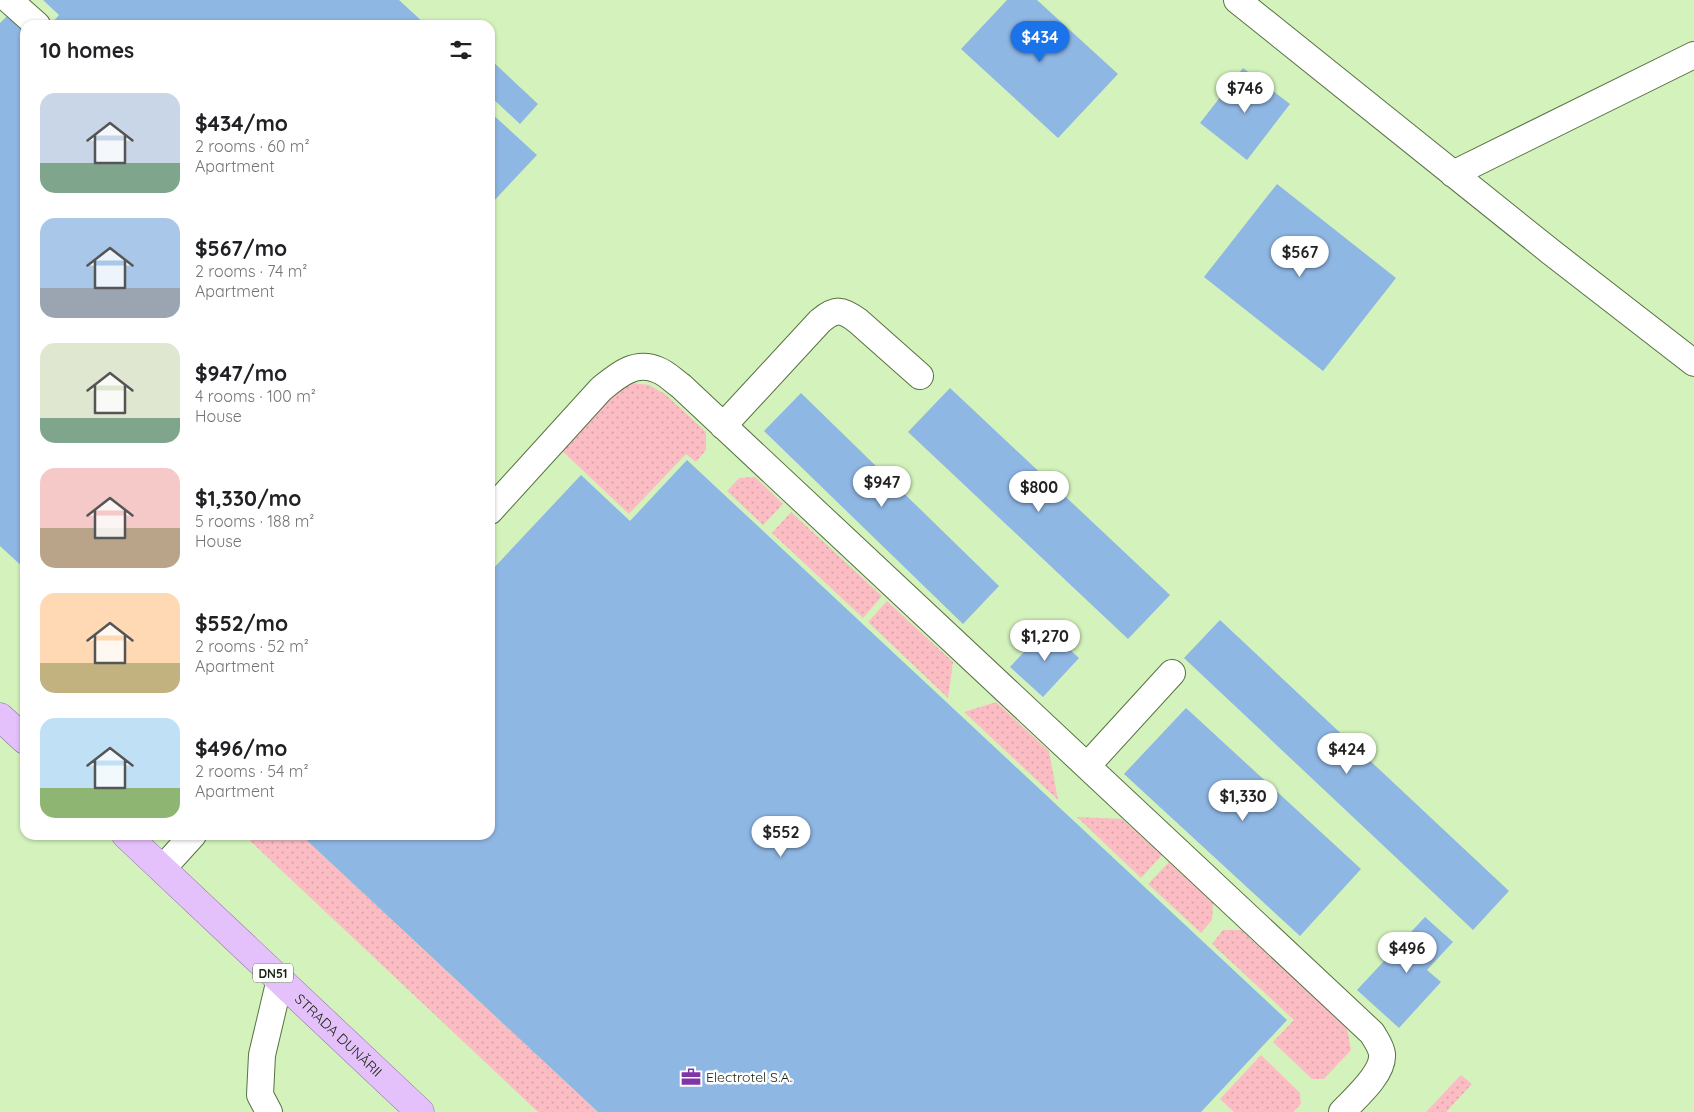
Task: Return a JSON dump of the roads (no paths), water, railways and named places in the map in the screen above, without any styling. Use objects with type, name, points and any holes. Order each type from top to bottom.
[{"type":"main road","points":[[0,717],[20,734]]},
{"type":"main road","name":"STRADA DUNĂRII","points":[[131,840],[420,1112]]},
{"type":"lane","points":[[9,0],[31,20]]},
{"type":"lane","points":[[1237,0],[1551,252],[1694,363]]},
{"type":"lane","points":[[1453,174],[1694,55]]},
{"type":"lane","points":[[723,426],[820,321],[830,313],[838,310],[848,313],[858,321],[920,376]]},
{"type":"lane","points":[[495,506],[601,390],[618,375],[638,366],[658,370],[681,386],[1372,1033],[1380,1044],[1382,1056],[1380,1068],[1372,1080],[1342,1112]]},
{"type":"lane","points":[[1087,766],[1172,673]]},
{"type":"lane","points":[[162,869],[188,840]]},
{"type":"lane","points":[[269,1112],[260,1095],[262,1055],[280,979]]},
{"type":"place","name":"Electrotel S.A.","points":[[691,1077]]}]
